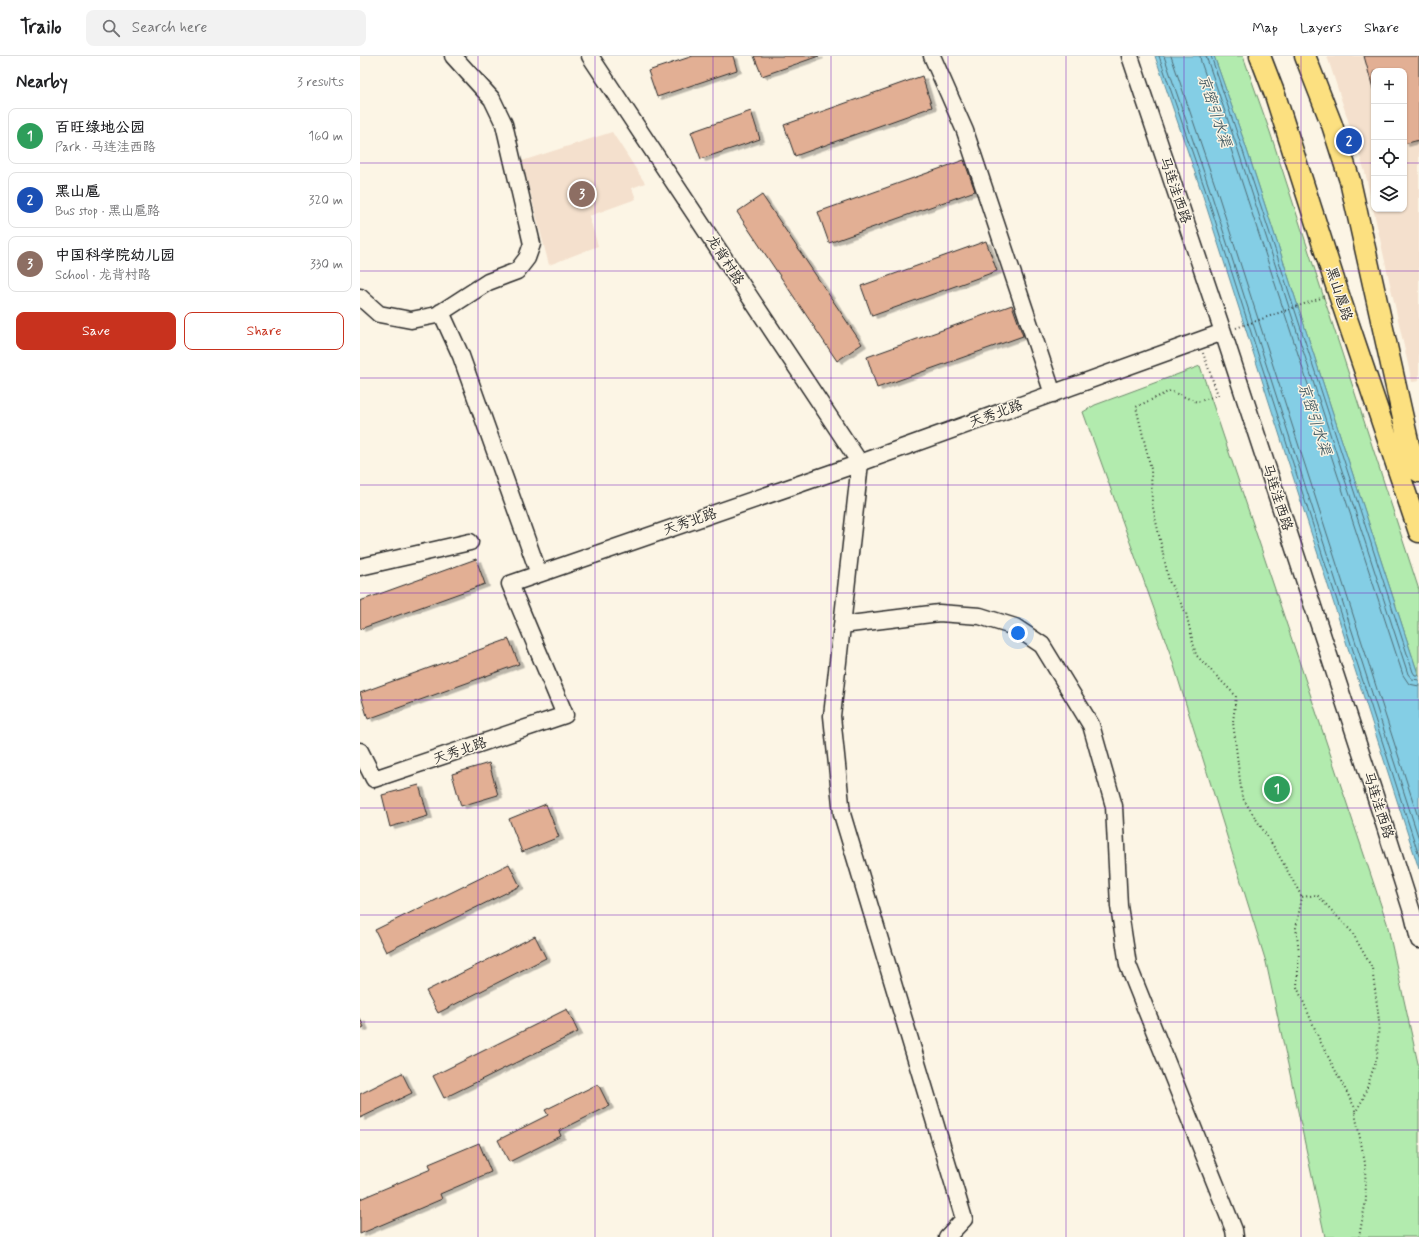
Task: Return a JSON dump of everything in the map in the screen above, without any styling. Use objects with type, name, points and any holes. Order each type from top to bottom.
[{"type":"main road","name":"黑山扈路","points":[[1260,56],[1275,95],[1338,292],[1419,532]]},
{"type":"main road","points":[[1305,56],[1332,125],[1350,181],[1409,444],[1419,472]]},
{"type":"street","points":[[360,297],[379,314],[411,320],[437,315],[488,282],[517,271],[527,258],[532,244],[504,124],[492,99],[453,56]]},
{"type":"street","name":"龙背村路","points":[[590,56],[860,464]]},
{"type":"street","points":[[932,56],[965,131],[1053,394]]},
{"type":"street","name":"马连洼西路","points":[[1130,56],[1223,332],[1378,803],[1413,914],[1419,940]]},
{"type":"street","points":[[441,312],[461,356],[539,574]]},
{"type":"street","name":"天秀北路","points":[[360,751],[374,779],[565,715],[510,584],[860,464],[1223,332]]},
{"type":"street","points":[[860,464],[832,716],[842,814],[964,1219],[947,1237]]},
{"type":"street","points":[[360,567],[470,542]]},
{"type":"street","points":[[842,625],[938,613],[980,616],[1015,626],[1042,645],[1091,725],[1114,806],[1119,906],[1128,965],[1235,1237]]},
{"type":"path","points":[[1223,332],[1338,292]]},
{"type":"path","points":[[1199,341],[1218,394],[1197,402],[1170,391],[1136,407],[1151,469],[1152,503],[1169,581],[1186,613],[1196,655],[1236,696],[1233,722],[1242,797],[1277,852],[1302,897],[1296,928],[1299,952],[1297,987],[1321,1043],[1338,1073],[1354,1108],[1365,1163],[1366,1200],[1359,1237]]},
{"type":"path","points":[[1302,897],[1317,895],[1352,932],[1372,968],[1379,1020],[1378,1058],[1363,1099],[1355,1113]]},
{"type":"shaded area","points":[[1327,56],[1419,56],[1419,381],[1412,382],[1374,212],[1407,212],[1407,68],[1371,68],[1371,199],[1365,172]]},
{"type":"shaded area","points":[[612,132],[645,183],[632,188],[636,199],[589,216],[598,246],[549,265],[522,161]]},
{"type":"green space","points":[[1214,56],[1243,56],[1270,132],[1419,590],[1419,677],[1245,144]]},
{"type":"green space","points":[[1200,366],[1387,923],[1419,1068],[1419,1237],[1325,1237],[1266,962],[1171,656],[1083,412],[1095,405]]},
{"type":"water","name":"京密引水渠","points":[[1155,56],[1214,56],[1245,144],[1419,677],[1419,869],[1202,193]]},
{"type":"building","points":[[693,56],[733,56],[737,70],[657,97],[648,71]]},
{"type":"building","points":[[754,56],[819,56],[762,76]]},
{"type":"building","points":[[1364,56],[1419,56],[1419,140],[1407,143],[1407,68],[1371,68],[1371,81]]},
{"type":"building","points":[[922,76],[932,107],[795,156],[784,125]]},
{"type":"building","points":[[751,111],[760,139],[701,159],[691,132]]},
{"type":"building","points":[[964,160],[975,191],[829,243],[818,212]]},
{"type":"building","points":[[762,195],[862,344],[837,361],[737,212]]},
{"type":"building","points":[[986,241],[997,271],[872,316],[861,286]]},
{"type":"building","points":[[1012,305],[1023,336],[877,388],[867,357]]},
{"type":"building","points":[[476,559],[485,584],[360,629],[360,601]]},
{"type":"building","points":[[509,639],[519,664],[368,719],[360,693]]},
{"type":"building","points":[[489,763],[498,795],[461,806],[452,774]]},
{"type":"building","points":[[419,785],[428,816],[390,827],[382,795]]},
{"type":"building","points":[[546,804],[559,837],[522,852],[509,819]]},
{"type":"building","points":[[509,864],[520,886],[386,952],[375,930]]},
{"type":"building","points":[[535,936],[546,958],[438,1013],[426,991]]},
{"type":"building","points":[[567,1009],[578,1032],[444,1098],[433,1076]]},
{"type":"building","points":[[360,1018],[364,1027],[360,1029]]},
{"type":"building","points":[[402,1073],[412,1093],[360,1118],[360,1094]]},
{"type":"building","points":[[598,1084],[609,1106],[559,1131],[561,1136],[509,1162],[498,1140],[548,1115],[545,1110]]},
{"type":"building","points":[[479,1143],[491,1172],[440,1194],[442,1199],[360,1234],[360,1199],[431,1169],[429,1164]]},
{"type":"place","name":"黑山扈","points":[[1349,141]]},
{"type":"place","name":"中国科学院幼儿园","points":[[582,194]]},
{"type":"place","name":"百旺绿地公园","points":[[1277,789]]}]
